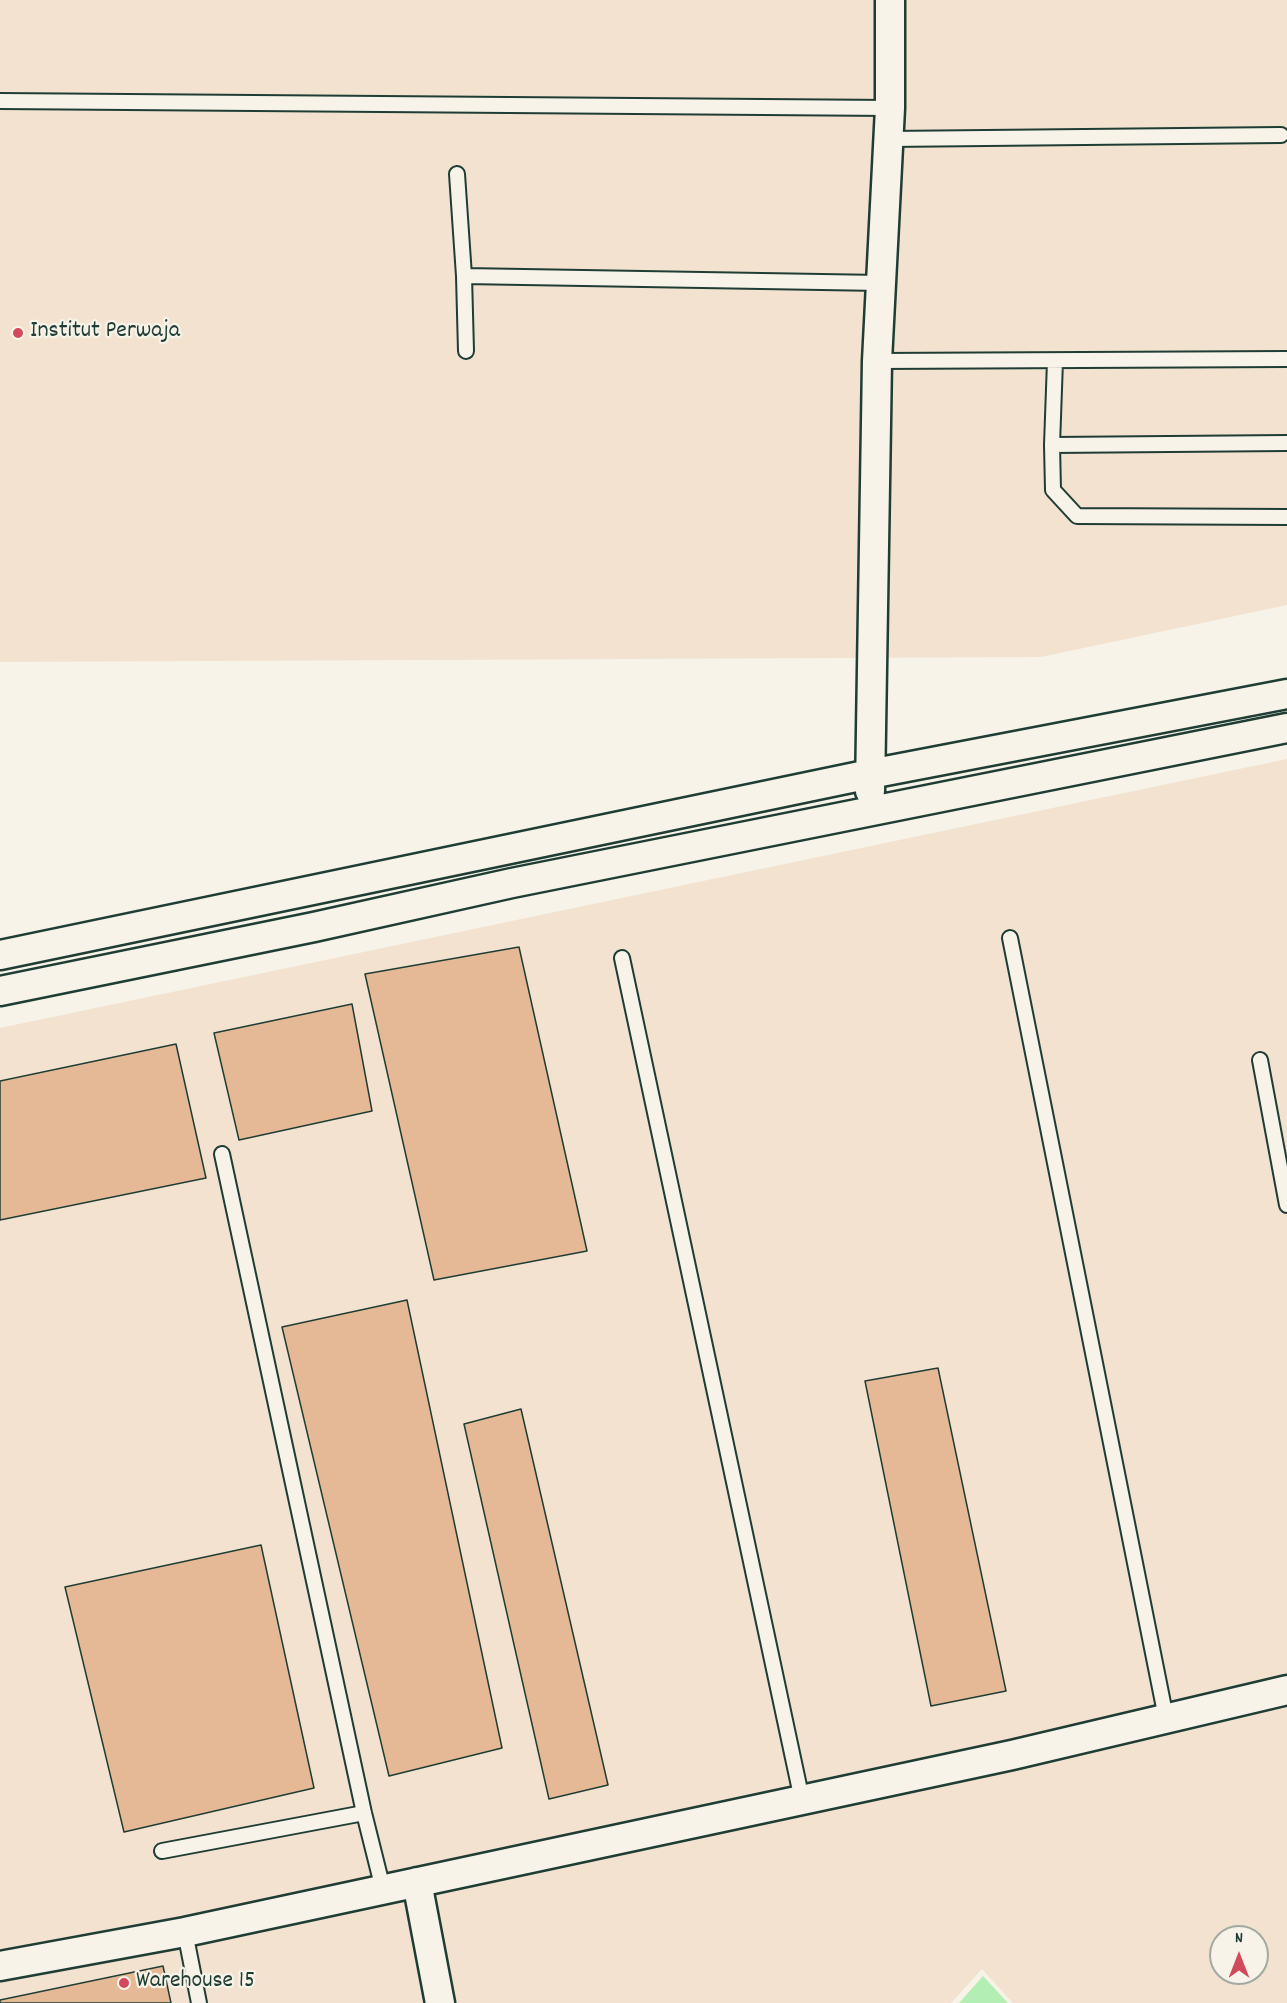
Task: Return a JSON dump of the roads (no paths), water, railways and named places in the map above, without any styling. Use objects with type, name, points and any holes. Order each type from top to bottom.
[{"type":"street","points":[[870,812],[877,361],[890,108],[890,0]]},
{"type":"street","points":[[0,955],[870,774],[1287,694]]},
{"type":"street","points":[[0,991],[314,927],[512,882],[1287,728]]},
{"type":"street","points":[[506,848],[512,882]]},
{"type":"street","points":[[0,1966],[186,1932],[1012,1755],[1287,1690]]},
{"type":"street","points":[[417,1882],[440,2003]]},
{"type":"lane","points":[[0,101],[890,108]]},
{"type":"lane","points":[[888,139],[1281,135]]},
{"type":"lane","points":[[457,174],[464,276],[466,351]]},
{"type":"lane","points":[[464,276],[881,283]]},
{"type":"lane","points":[[877,361],[1287,359]]},
{"type":"lane","points":[[1055,361],[1053,490],[1077,516],[1287,517]]},
{"type":"lane","points":[[1052,445],[1287,443]]},
{"type":"lane","points":[[1010,938],[1167,1718]]},
{"type":"lane","points":[[622,958],[802,1800]]},
{"type":"lane","points":[[1260,1060],[1287,1205]]},
{"type":"lane","points":[[222,1154],[364,1813],[383,1889]]},
{"type":"lane","points":[[162,1851],[364,1813]]},
{"type":"lane","points":[[186,1932],[199,2003]]},
{"type":"place","name":"Institut Perwaja","points":[[18,333]]},
{"type":"place","name":"Warehouse 15","points":[[124,1983]]}]
